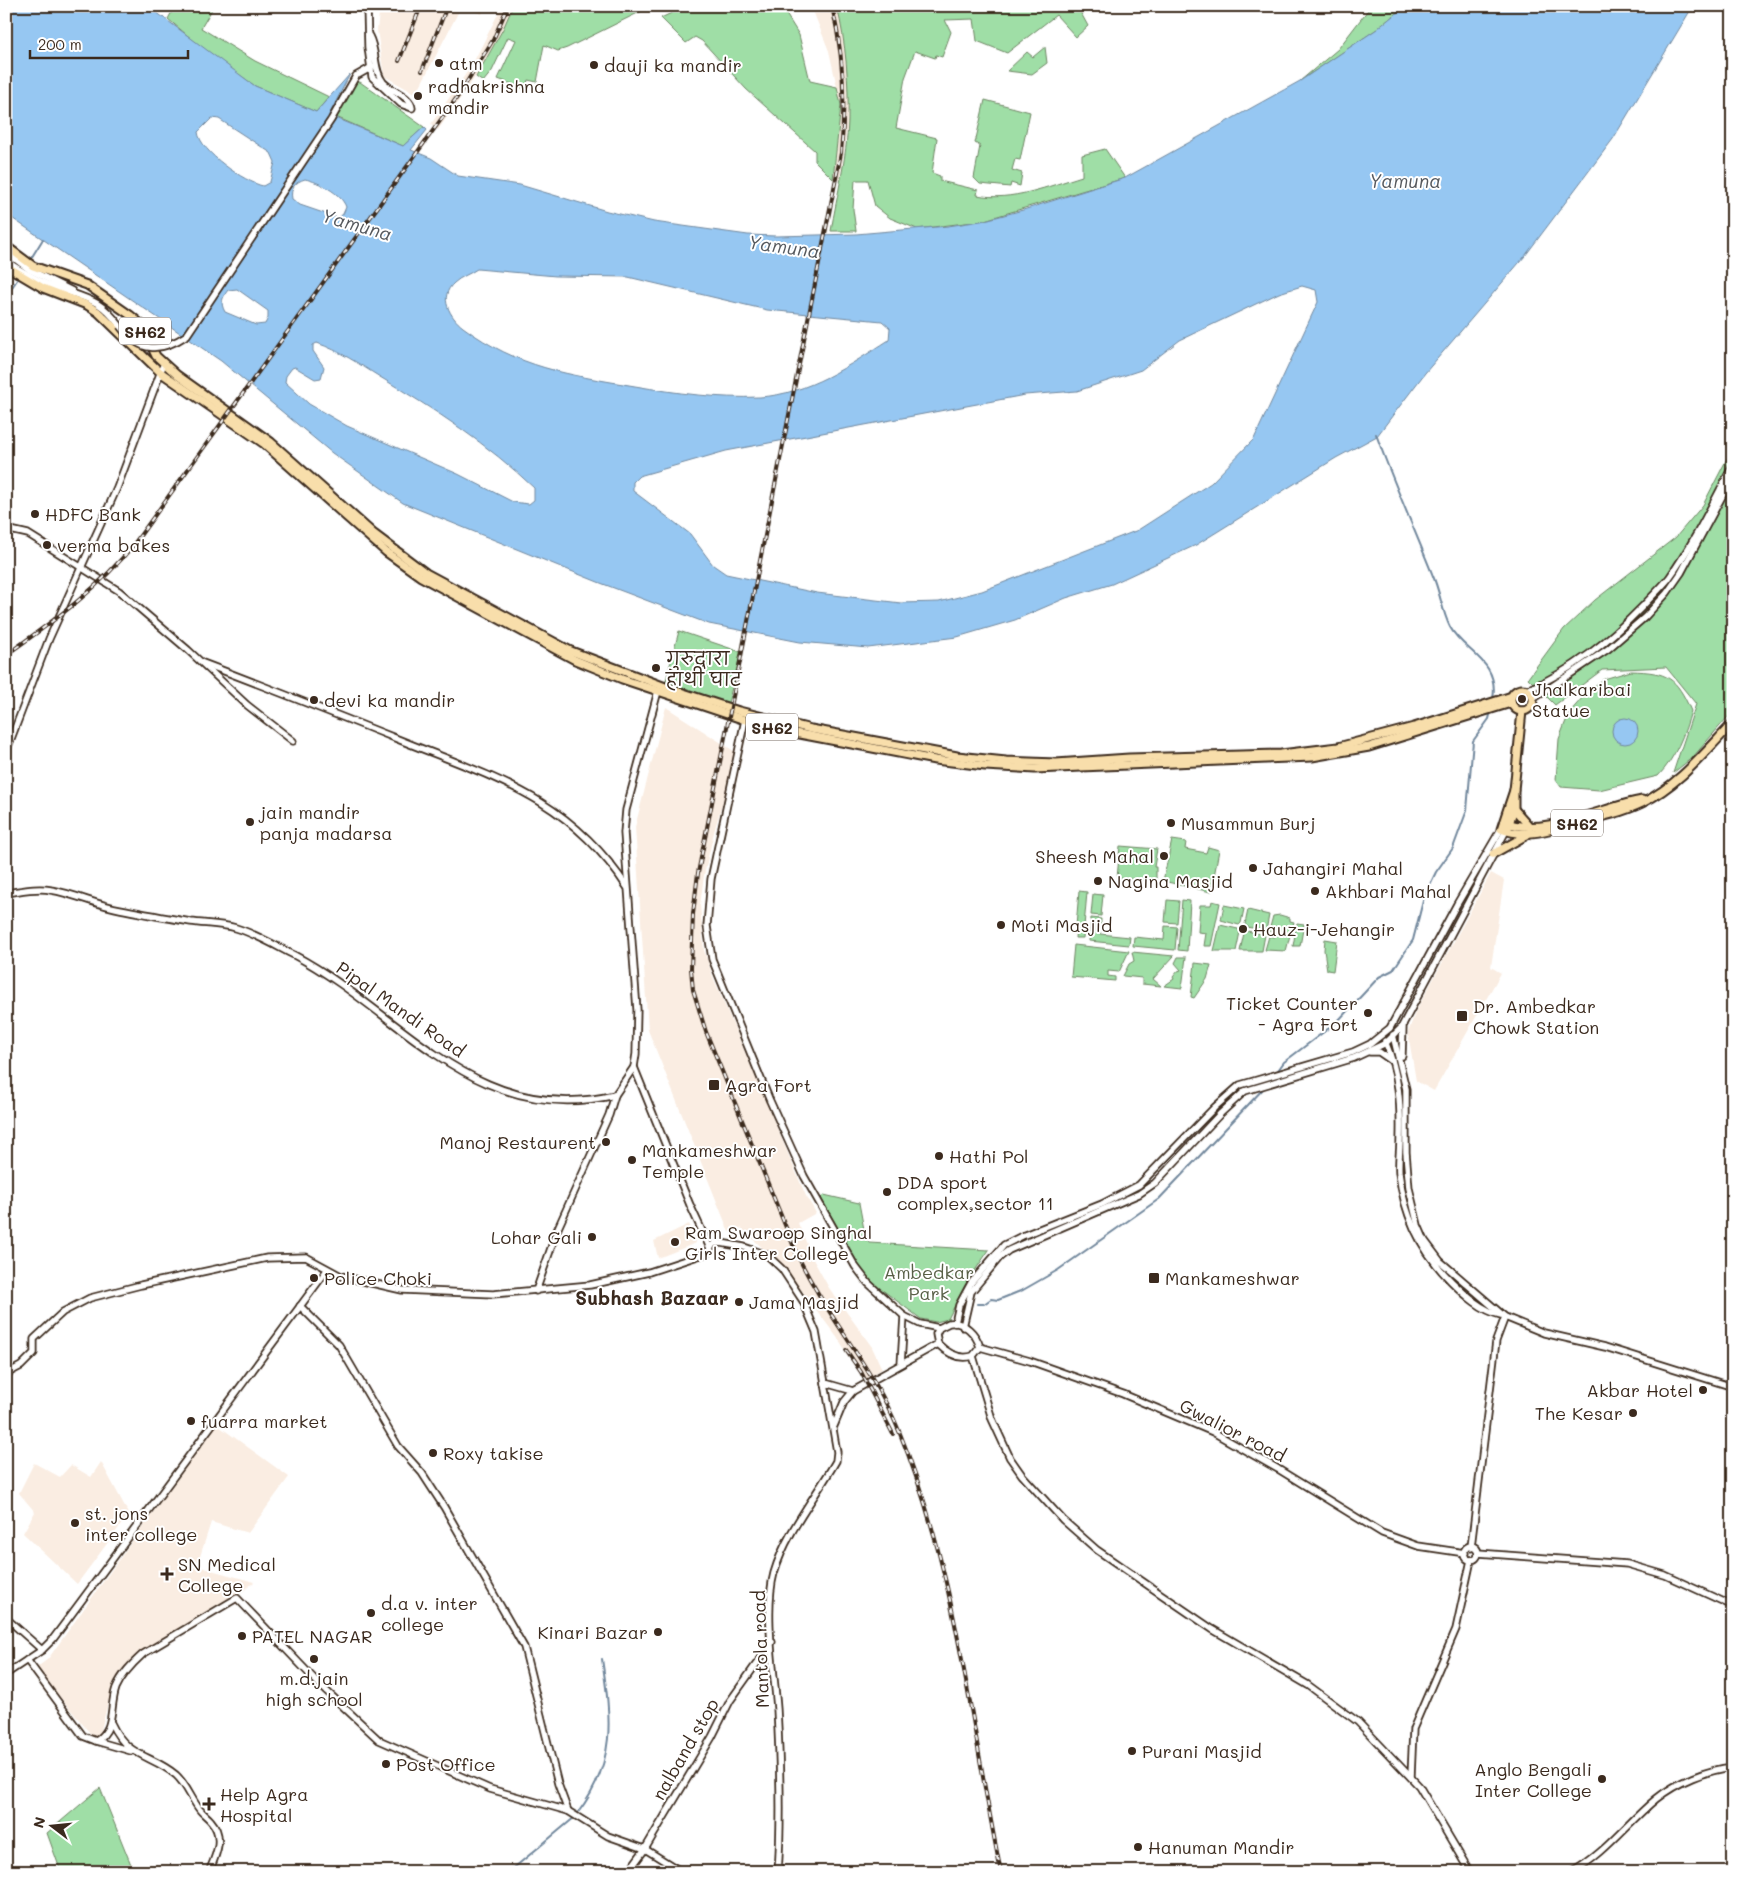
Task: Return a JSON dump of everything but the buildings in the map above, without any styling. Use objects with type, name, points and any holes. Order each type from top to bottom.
[{"type":"main road","name":"SH62","points":[[6,246],[20,267],[29,272],[43,288],[87,305],[98,312],[160,372],[263,443],[386,552],[421,577],[576,660],[658,691],[745,720],[784,731],[935,760],[1035,769],[1312,756],[1369,747],[1484,709],[1501,700],[1511,699]]},
{"type":"main road","name":"SH62","points":[[6,266],[20,267],[29,272],[87,285],[130,315],[141,324],[153,351],[189,385],[271,442],[374,534],[426,573],[593,661],[668,688],[766,719],[858,739],[958,756],[1056,763],[1302,752],[1358,742],[1484,709],[1499,708],[1511,699]]},
{"type":"main road","points":[[1519,689],[1526,690],[1533,699],[1531,706],[1522,711],[1515,709],[1511,699],[1519,689]]},
{"type":"main road","points":[[1505,827],[1514,808],[1522,711]]},
{"type":"main road","name":"SH62","points":[[1505,827],[1530,830],[1650,799],[1690,768],[1733,723]]},
{"type":"main road","points":[[1505,827],[1514,790]]},
{"type":"main road","points":[[1493,854],[1530,830],[1514,808]]},
{"type":"street","points":[[367,6],[369,36],[375,48],[373,67],[388,89]]},
{"type":"street","points":[[29,272],[100,304],[133,341],[146,347],[174,344],[187,335],[331,120],[356,76],[373,67]]},
{"type":"street","points":[[6,252],[20,267]]},
{"type":"street","points":[[6,261],[20,267]]},
{"type":"street","points":[[6,752],[49,639],[117,488],[164,363]]},
{"type":"street","points":[[1526,690],[1574,666],[1600,648],[1619,631],[1667,580],[1694,538],[1733,465]]},
{"type":"street","points":[[1533,699],[1608,649],[1645,617],[1667,593],[1681,573],[1733,476]]},
{"type":"street","points":[[6,529],[28,534],[120,591],[203,663],[247,705],[292,741]]},
{"type":"street","points":[[203,663],[487,773],[566,819],[586,835],[606,858],[628,890]]},
{"type":"street","points":[[6,1374],[26,1362],[34,1353],[34,1339],[64,1312],[90,1298],[267,1258],[306,1257],[327,1270],[355,1280],[402,1290],[493,1294],[590,1285],[649,1272],[706,1254],[710,1248],[690,1205],[634,1067],[637,1010],[624,833],[626,810],[658,691]]},
{"type":"street","points":[[745,720],[711,879],[708,926],[712,959],[770,1101],[808,1183],[855,1266],[868,1283],[904,1316],[920,1324],[939,1328],[955,1323],[973,1332],[980,1347],[973,1356],[964,1359],[955,1356],[938,1344],[936,1334],[939,1328]]},
{"type":"street","points":[[1283,1076],[1311,1072],[1367,1052],[1386,1043],[1394,1036],[1403,1024],[1493,854],[1505,827]]},
{"type":"street","points":[[955,1323],[959,1305],[971,1283],[1004,1245],[1102,1204],[1139,1185],[1215,1107],[1240,1085],[1256,1084],[1353,1052],[1383,1035],[1390,1028],[1457,904],[1505,827]]},
{"type":"street","name":"Pipal Mandi Road","points":[[6,893],[51,890],[118,909],[234,928],[296,956],[345,986],[413,1041],[496,1088],[515,1094],[562,1101],[600,1099],[615,1095]]},
{"type":"street","points":[[1402,1065],[1403,1024]]},
{"type":"street","points":[[1390,1028],[1402,1065],[1407,1101],[1407,1177],[1418,1225],[1425,1240],[1440,1261],[1503,1316]]},
{"type":"street","points":[[1383,1035],[1400,1091],[1399,1172],[1419,1241],[1439,1269],[1458,1288],[1492,1313],[1539,1331],[1605,1347],[1733,1387]]},
{"type":"street","points":[[1367,1052],[1379,1052],[1392,1061]]},
{"type":"street","points":[[1310,1065],[1311,1072]]},
{"type":"street","points":[[536,1291],[558,1228],[609,1114],[615,1095],[634,1067]]},
{"type":"street","points":[[963,1327],[971,1292],[988,1269],[1009,1250],[1143,1192],[1155,1183],[1238,1096],[1256,1084]]},
{"type":"street","points":[[1215,1107],[1221,1113]]},
{"type":"street","points":[[1139,1185],[1143,1192]]},
{"type":"street","name":"Mantola road","points":[[710,1248],[715,1242],[760,1251],[782,1269],[804,1301],[814,1323],[837,1452],[836,1461],[797,1524],[774,1572],[770,1603],[781,1802],[778,1872]]},
{"type":"street","points":[[6,1674],[42,1650],[327,1270]]},
{"type":"street","points":[[300,1306],[339,1345],[398,1446],[422,1473],[444,1507],[524,1647],[558,1784],[570,1813]]},
{"type":"street","points":[[901,1364],[904,1316]]},
{"type":"street","points":[[1471,1560],[1466,1557],[1465,1552],[1471,1546],[1496,1341],[1503,1316]]},
{"type":"street","points":[[833,1428],[844,1402],[853,1391],[938,1344]]},
{"type":"street","name":"Gwalior road","points":[[980,1347],[1030,1361],[1123,1394],[1213,1432],[1278,1469],[1382,1533],[1418,1546],[1465,1552]]},
{"type":"street","points":[[973,1356],[992,1419],[1010,1458],[1022,1475],[1063,1520],[1097,1550],[1152,1588],[1212,1629],[1308,1685],[1358,1722],[1419,1786],[1470,1872]]},
{"type":"street","points":[[825,1383],[853,1391]]},
{"type":"street","points":[[1471,1546],[1478,1553]]},
{"type":"street","points":[[1471,1560],[1477,1557],[1478,1553]]},
{"type":"street","points":[[1478,1553],[1627,1564],[1665,1575],[1733,1606]]},
{"type":"street","points":[[1411,1777],[1413,1730],[1456,1628],[1471,1560]]},
{"type":"street","points":[[96,1741],[104,1735],[111,1723],[116,1689],[130,1666],[143,1654],[237,1598],[320,1685],[378,1740],[490,1789],[570,1813],[608,1836],[645,1849],[682,1872]]},
{"type":"street","points":[[6,1618],[42,1650]]},
{"type":"street","name":"nalband stop","points":[[628,1872],[645,1849],[712,1737],[730,1701],[772,1642]]},
{"type":"street","points":[[27,1660],[83,1736],[133,1752],[175,1774],[200,1810],[211,1821],[219,1844],[209,1872]]},
{"type":"street","points":[[111,1723],[119,1738],[133,1752]]},
{"type":"street","points":[[1572,1872],[1601,1851],[1656,1799],[1708,1772],[1733,1767]]},
{"type":"shaded area","points":[[380,6],[485,6],[482,14],[461,7],[416,94],[384,76],[377,30]]},
{"type":"shaded area","points":[[502,6],[513,6],[503,29],[480,70],[438,130],[431,124],[472,65]]},
{"type":"shaded area","points":[[811,6],[837,6],[843,32],[848,78],[848,122],[840,180],[833,179],[841,105],[829,51]]},
{"type":"shaded area","points":[[666,707],[737,753],[714,832],[704,875],[700,905],[704,950],[713,977],[806,1196],[816,1213],[798,1223],[814,1261],[829,1288],[872,1347],[882,1369],[864,1380],[839,1340],[787,1271],[741,1228],[729,1232],[648,1030],[635,827]]},
{"type":"shaded area","name":"Dr. Ambedkar Chowk Station","points":[[1491,873],[1504,880],[1491,967],[1501,973],[1434,1091],[1416,1081],[1408,1033],[1415,1013]]},
{"type":"shaded area","name":"Ram Swaroop Singhal Girls Inter College","points":[[689,1224],[696,1243],[658,1258],[654,1241]]},
{"type":"shaded area","name":"SN Medical College","points":[[216,1424],[289,1477],[248,1533],[211,1522],[197,1566],[254,1582],[241,1593],[146,1649],[127,1666],[110,1695],[100,1734],[94,1738],[36,1668],[48,1659]]},
{"type":"shaded area","name":"st. jons inter college","points":[[101,1462],[129,1514],[77,1584],[23,1533],[35,1512],[19,1493],[34,1463],[60,1477],[71,1465],[91,1477]]},
{"type":"green space","points":[[175,6],[214,6],[201,28],[255,61],[329,97],[316,112],[255,86],[200,46],[168,19]]},
{"type":"green space","points":[[513,6],[652,6],[567,48],[558,51],[544,45],[537,82],[528,80],[525,89],[498,79],[516,40],[508,37],[492,71],[483,82],[476,77],[503,29]]},
{"type":"green space","points":[[686,6],[781,6],[799,35],[810,81],[837,87],[841,105],[833,179],[815,161],[815,151],[746,89],[702,41],[695,37],[686,43],[661,18]]},
{"type":"green space","points":[[837,6],[1077,6],[1088,26],[1076,37],[1056,15],[1007,53],[977,41],[974,19],[945,20],[951,32],[942,57],[936,55],[935,58],[915,51],[905,78],[896,128],[937,138],[932,173],[940,176],[940,181],[978,190],[977,195],[990,197],[1016,195],[1082,176],[1082,155],[1105,149],[1125,178],[981,221],[917,229],[890,218],[875,206],[868,180],[855,180],[853,209],[856,231],[831,231],[844,162],[848,121],[846,63]]},
{"type":"green space","points":[[1371,6],[1405,6],[1377,29],[1300,81],[1338,49]]},
{"type":"green space","points":[[1045,47],[1047,63],[1032,74],[1007,71],[1027,52],[1033,57]]},
{"type":"green space","points":[[360,82],[424,127],[403,146],[329,114],[348,83]]},
{"type":"green space","points":[[985,100],[1030,112],[1020,160],[1015,159],[1012,170],[1022,173],[1020,186],[1011,183],[1010,187],[980,184],[974,178],[980,146],[975,143]]},
{"type":"green space","points":[[1733,447],[1733,711],[1693,757],[1673,773],[1696,704],[1666,667],[1602,670],[1555,705],[1528,678],[1564,629],[1595,600],[1676,537],[1703,505]]},
{"type":"green space","points":[[679,631],[741,652],[728,703],[665,684]]},
{"type":"green space","points":[[1631,671],[1662,675],[1675,684],[1686,700],[1691,711],[1674,754],[1658,776],[1599,790],[1561,787],[1556,780],[1559,739],[1569,713],[1590,689],[1604,679]]},
{"type":"green space","points":[[1172,840],[1186,842],[1185,849],[1206,853],[1208,847],[1219,850],[1211,892],[1163,881]]},
{"type":"green space","points":[[1120,846],[1157,849],[1154,867],[1156,867],[1156,881],[1117,878]]},
{"type":"green space","points":[[1079,891],[1087,892],[1083,938],[1075,938]]},
{"type":"green space","points":[[1093,894],[1103,895],[1101,916],[1091,915]]},
{"type":"green space","points":[[1167,900],[1179,901],[1177,923],[1165,922]]},
{"type":"green space","points":[[1182,900],[1190,901],[1187,951],[1178,950]]},
{"type":"green space","points":[[1212,901],[1220,903],[1211,946],[1204,946],[1206,933],[1198,932],[1200,905],[1211,905]]},
{"type":"green space","points":[[1224,905],[1244,909],[1239,925],[1221,920]]},
{"type":"green space","points":[[1248,910],[1269,915],[1266,931],[1247,927],[1245,924]]},
{"type":"green space","points":[[1280,915],[1290,918],[1290,921],[1294,922],[1291,932],[1289,932],[1286,951],[1265,950],[1269,936],[1274,937],[1275,934],[1269,931],[1273,916]]},
{"type":"green space","points":[[1091,918],[1101,919],[1100,934],[1130,937],[1129,945],[1089,941]]},
{"type":"green space","points":[[1297,923],[1304,924],[1300,946],[1293,946]]},
{"type":"green space","points":[[1220,925],[1238,929],[1240,932],[1236,951],[1214,951]]},
{"type":"green space","points":[[1165,926],[1177,927],[1175,950],[1133,946],[1134,937],[1164,940]]},
{"type":"green space","points":[[1247,931],[1265,935],[1262,951],[1240,951],[1244,933]]},
{"type":"green space","points":[[1325,939],[1337,941],[1333,971],[1327,970],[1324,950]]},
{"type":"green space","points":[[1074,945],[1129,951],[1119,972],[1108,971],[1108,976],[1115,977],[1115,981],[1071,977]]},
{"type":"green space","points":[[1132,952],[1174,956],[1153,979],[1161,986],[1142,984],[1142,978],[1123,976],[1129,964],[1134,961]]},
{"type":"green space","points":[[1178,957],[1186,957],[1182,988],[1164,986],[1174,979],[1173,977],[1181,970],[1175,963]]},
{"type":"green space","points":[[1195,963],[1211,965],[1207,979],[1194,998],[1191,997]]},
{"type":"green space","name":"Ambedkar Park","points":[[824,1195],[859,1203],[866,1240],[869,1243],[989,1250],[965,1285],[948,1319],[936,1322],[921,1319],[877,1286],[863,1272],[821,1198]]},
{"type":"green space","points":[[100,1788],[134,1872],[61,1872],[47,1833]]},
{"type":"water","name":"Yamuna","points":[[6,6],[148,6],[255,86],[316,112],[350,74],[329,115],[403,146],[424,127],[427,130],[411,150],[431,158],[458,176],[520,185],[607,211],[654,222],[748,235],[776,236],[856,234],[948,226],[981,221],[1125,178],[1300,81],[1377,29],[1405,6],[1693,6],[1613,139],[1525,256],[1425,373],[1377,436],[1336,458],[1196,545],[1112,584],[1066,598],[1015,620],[957,637],[868,648],[800,642],[709,624],[598,582],[403,503],[332,453],[221,361],[6,214]],"holes":[[[212,118],[219,119],[271,153],[275,162],[270,182],[263,186],[235,172],[206,148],[198,132]],[[305,179],[311,180],[335,193],[346,207],[343,214],[338,218],[300,205],[292,199],[294,186]],[[477,269],[556,276],[628,277],[767,310],[882,321],[890,328],[889,340],[828,377],[778,395],[760,397],[713,396],[666,391],[545,368],[524,361],[483,341],[458,323],[450,312],[446,300],[449,288],[462,277]],[[1302,286],[1316,290],[1318,302],[1254,439],[1211,483],[1138,530],[982,591],[939,602],[901,603],[817,593],[726,574],[713,565],[690,534],[633,491],[633,482],[639,476],[726,451],[1025,395],[1077,391],[1141,370],[1180,340],[1279,293]],[[237,289],[268,311],[268,318],[265,324],[256,325],[225,312],[222,303],[228,290]],[[317,343],[334,350],[441,415],[480,442],[534,488],[534,500],[529,504],[513,502],[458,474],[347,426],[309,404],[285,382],[286,376],[295,367],[315,379],[321,378],[324,367],[313,351],[313,345]]]},
{"type":"water","points":[[1625,718],[1635,721],[1638,731],[1635,741],[1625,744],[1615,741],[1612,731],[1615,721]]},
{"type":"waterway","points":[[30,260],[43,239]]},
{"type":"waterway","points":[[6,296],[19,277]]},
{"type":"waterway","points":[[1376,434],[1435,582],[1447,621],[1456,636],[1486,666],[1494,686],[1493,699]]},
{"type":"waterway","points":[[1276,1073],[1284,1062],[1337,1022],[1379,977],[1393,970],[1413,940],[1424,897],[1436,872],[1453,848],[1467,810],[1473,741],[1489,719],[1491,711]]},
{"type":"waterway","points":[[977,1304],[984,1304],[991,1299],[998,1300],[1023,1290],[1058,1270],[1159,1199],[1265,1087]]},
{"type":"waterway","points":[[577,1814],[590,1795],[599,1776],[608,1740],[608,1701],[602,1659]]},
{"type":"waterway","points":[[509,1872],[575,1817]]},
{"type":"railway","points":[[399,61],[421,6]]},
{"type":"railway","points":[[422,71],[447,6]]},
{"type":"railway","points":[[6,655],[74,604],[105,576],[134,544],[458,96],[493,40],[508,6]]},
{"type":"railway","points":[[832,6],[843,79],[841,153],[698,873],[693,914],[691,969],[693,990],[706,1032],[796,1252],[821,1298],[876,1385],[899,1431],[919,1485],[949,1594],[1001,1872]]},
{"type":"railway","points":[[846,1350],[861,1372],[893,1434]]},
{"type":"place","name":"atm","points":[[439,63]]},
{"type":"place","name":"dauji ka mandir","points":[[594,65]]},
{"type":"place","name":"radhakrishna mandir","points":[[418,96]]},
{"type":"place","name":"HDFC Bank","points":[[35,514]]},
{"type":"place","name":"verma bakes","points":[[47,545]]},
{"type":"place","name":"गुरुद्वारा हाथी घाट","points":[[656,668]]},
{"type":"place","name":"Jhalkaribai Statue","points":[[1522,699]]},
{"type":"place","name":"devi ka mandir","points":[[314,700]]},
{"type":"place","name":"jain mandir panja madarsa","points":[[250,822]]},
{"type":"place","name":"Musammun Burj","points":[[1171,823]]},
{"type":"place","name":"Sheesh Mahal","points":[[1164,856]]},
{"type":"place","name":"Jahangiri Mahal","points":[[1253,868]]},
{"type":"place","name":"Nagina Masjid","points":[[1098,881]]},
{"type":"place","name":"Akhbari Mahal","points":[[1315,891]]},
{"type":"place","name":"Moti Masjid","points":[[1001,925]]},
{"type":"place","name":"Hauz-i-Jehangir","points":[[1243,929]]},
{"type":"place","name":"Ticket Counter - Agra Fort","points":[[1368,1013]]},
{"type":"place","name":"Dr. Ambedkar Chowk Station","points":[[1462,1016]]},
{"type":"place","name":"Agra Fort","points":[[714,1085]]},
{"type":"place","name":"Manoj Restaurent","points":[[606,1142]]},
{"type":"place","name":"Hathi Pol","points":[[939,1156]]},
{"type":"place","name":"Mankameshwar Temple","points":[[632,1160]]},
{"type":"place","name":"DDA sport complex,sector 11","points":[[887,1192]]},
{"type":"place","name":"Lohar Gali","points":[[592,1237]]},
{"type":"place","name":"Ram Swaroop Singhal Girls Inter College","points":[[675,1242]]},
{"type":"place","name":"Police Choki","points":[[314,1278]]},
{"type":"place","name":"Mankameshwar","points":[[1154,1278]]},
{"type":"place","name":"Jama Masjid","points":[[739,1302]]},
{"type":"place","name":"Akbar Hotel","points":[[1703,1390]]},
{"type":"place","name":"The Kesar","points":[[1633,1413]]},
{"type":"place","name":"fuarra market","points":[[191,1421]]},
{"type":"place","name":"Roxy takise","points":[[433,1453]]},
{"type":"place","name":"st. jons inter college","points":[[75,1523]]},
{"type":"place","name":"SN Medical College","points":[[167,1574]]},
{"type":"place","name":"d.a v. inter college","points":[[371,1613]]},
{"type":"place","name":"Kinari Bazar","points":[[658,1632]]},
{"type":"place","name":"PATEL NAGAR","points":[[242,1636]]},
{"type":"place","name":"m.d.jain high school","points":[[314,1659]]},
{"type":"place","name":"Purani Masjid","points":[[1132,1751]]},
{"type":"place","name":"Post Office","points":[[386,1764]]},
{"type":"place","name":"Anglo Bengali Inter College","points":[[1602,1779]]},
{"type":"place","name":"Help Agra Hospital","points":[[209,1804]]},
{"type":"place","name":"Hanuman Mandir","points":[[1138,1847]]},
{"type":"district","name":"Subhash Bazaar","points":[[652,1297]]}]
